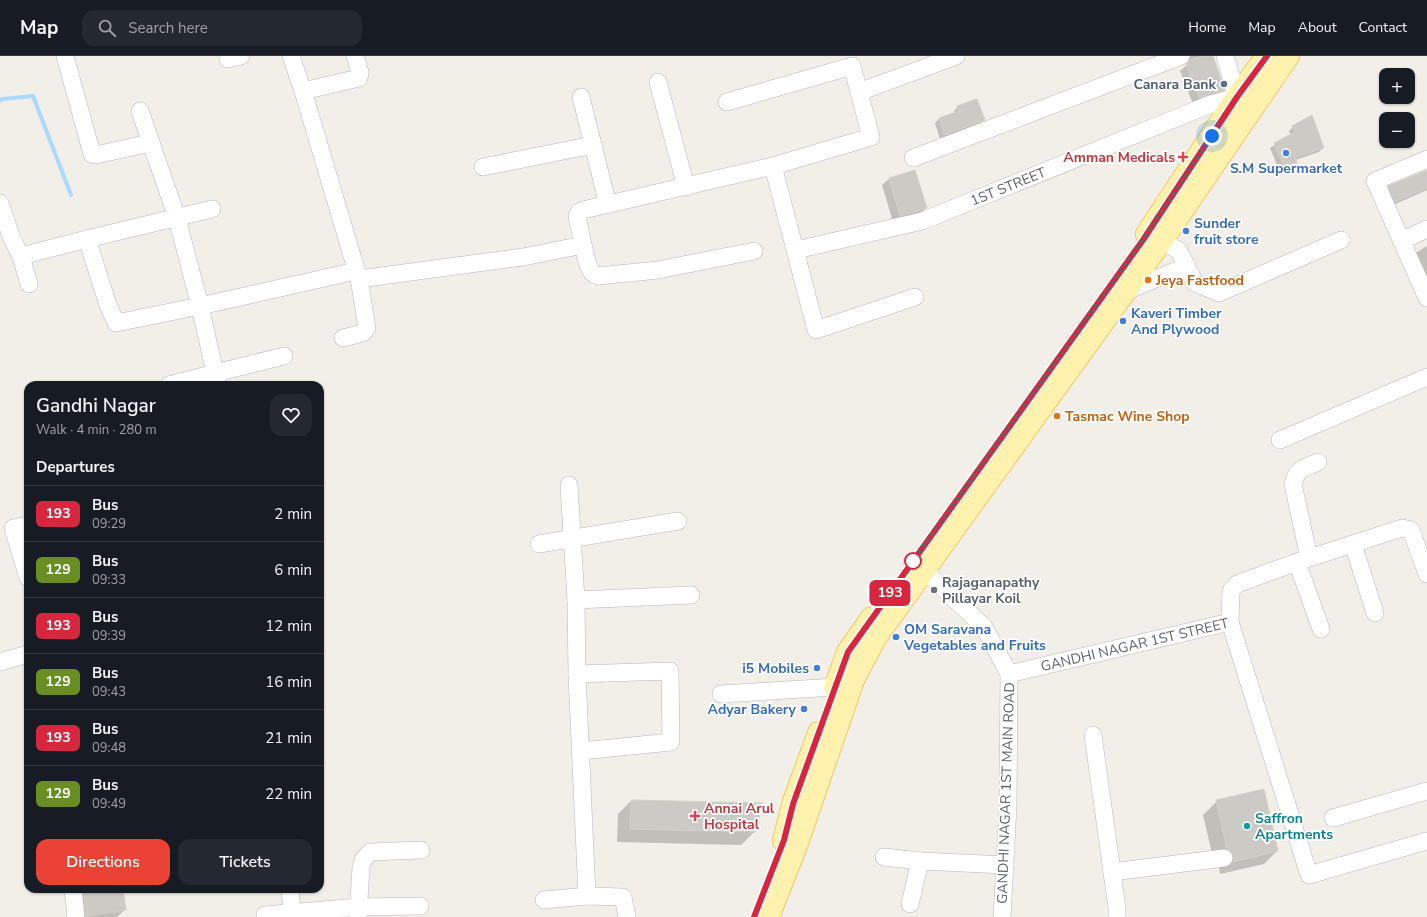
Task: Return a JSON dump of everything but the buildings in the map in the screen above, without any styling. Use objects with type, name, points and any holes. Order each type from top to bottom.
[{"type":"main road","points":[[754,917],[784,840],[793,804],[848,652],[919,566],[1162,240],[1245,102],[1267,56]]},
{"type":"main road","points":[[768,917],[797,843],[853,680],[919,566],[1143,240],[1245,102],[1288,56]]},
{"type":"street","points":[[65,56],[92,154],[96,156],[150,143]]},
{"type":"street","points":[[291,56],[303,91],[358,275],[366,328],[363,333],[343,338]]},
{"type":"street","points":[[303,91],[359,78],[360,72],[355,56]]},
{"type":"street","points":[[859,92],[956,56]]},
{"type":"street","points":[[913,158],[1182,56]]},
{"type":"street","points":[[1225,56],[1245,102]]},
{"type":"street","points":[[727,102],[850,61],[871,137],[773,166],[579,212],[577,216],[590,272],[593,275],[598,276],[658,270],[754,251]]},
{"type":"street","points":[[658,82],[686,186]]},
{"type":"street","points":[[581,97],[608,206]]},
{"type":"street","name":"1ST STREET","points":[[796,250],[922,221],[1211,104],[1245,102]]},
{"type":"street","points":[[140,111],[177,218],[200,306],[216,379]]},
{"type":"street","points":[[483,167],[593,146]]},
{"type":"street","points":[[1427,159],[1375,181],[1427,298]]},
{"type":"street","points":[[773,166],[816,330],[915,297]]},
{"type":"street","points":[[0,203],[6,241],[21,256],[29,284]]},
{"type":"street","points":[[21,256],[212,210]]},
{"type":"street","points":[[1401,241],[1427,229]]},
{"type":"street","points":[[87,240],[108,305],[116,323],[358,275],[523,257],[583,245]]},
{"type":"street","points":[[1162,240],[1178,251],[1195,283],[1219,293],[1341,240]]},
{"type":"street","points":[[1124,292],[1187,266]]},
{"type":"street","points":[[200,381],[216,379],[284,356]]},
{"type":"street","points":[[1280,440],[1427,377]]},
{"type":"street","points":[[1318,462],[1301,469],[1296,474],[1293,484],[1303,560],[1320,629]]},
{"type":"street","points":[[569,485],[576,600],[577,674],[587,896]]},
{"type":"street","points":[[540,544],[678,521]]},
{"type":"street","points":[[24,526],[13,528],[24,565]]},
{"type":"street","name":"GANDHI NAGAR 1ST STREET","points":[[1009,674],[1230,622],[1231,591],[1237,584],[1303,560],[1402,528],[1411,530],[1427,574]]},
{"type":"street","points":[[1353,544],[1375,613]]},
{"type":"street","name":"GANDHI NAGAR 1ST MAIN ROAD","points":[[919,566],[984,627],[1009,674],[1008,806],[1002,917]]},
{"type":"street","points":[[576,600],[691,595]]},
{"type":"street","points":[[1230,622],[1309,875],[1427,841]]},
{"type":"street","points":[[0,662],[24,655]]},
{"type":"street","points":[[577,674],[670,671],[671,742],[581,751]]},
{"type":"street","points":[[721,694],[835,687]]},
{"type":"street","points":[[1092,735],[1117,917]]},
{"type":"street","points":[[1333,818],[1427,792]]},
{"type":"street","points":[[358,912],[361,867],[363,860],[370,852],[420,850]]},
{"type":"street","points":[[884,857],[920,861],[1005,865]]},
{"type":"street","points":[[1112,872],[1224,858]]},
{"type":"street","points":[[910,904],[920,861]]},
{"type":"street","points":[[73,893],[76,917]]},
{"type":"street","points":[[290,893],[292,912]]},
{"type":"street","points":[[544,900],[587,896],[623,897],[627,917]]},
{"type":"street","points":[[265,915],[292,912],[358,912],[420,906]]},
{"type":"waterway","points":[[0,101],[2,99],[33,96],[71,195]]},
{"type":"bus line","name":"193","points":[[754,917],[784,840],[793,804],[848,652],[1143,240],[1237,97],[1267,56]]},
{"type":"place","name":"Canara Bank","points":[[1224,84]]},
{"type":"place","name":"S.M Supermarket","points":[[1286,153]]},
{"type":"place","name":"Amman Medicals","points":[[1183,157]]},
{"type":"place","name":"Sunder fruit store","points":[[1186,231]]},
{"type":"place","name":"Jeya Fastfood","points":[[1148,280]]},
{"type":"place","name":"Kaveri Timber And Plywood","points":[[1123,321]]},
{"type":"place","name":"Tasmac Wine Shop","points":[[1057,416]]},
{"type":"place","name":"Rajaganapathy Pillayar Koil","points":[[934,590]]},
{"type":"place","name":"OM Saravana Vegetables and Fruits","points":[[896,637]]},
{"type":"place","name":"i5 Mobiles","points":[[817,668]]},
{"type":"place","name":"Adyar Bakery","points":[[804,709]]},
{"type":"place","name":"Annai Arul Hospital","points":[[695,816]]},
{"type":"place","name":"Saffron Apartments","points":[[1247,826]]},
{"type":"route","points":[[913,561],[912,562],[1143,240],[1212,136]]}]
